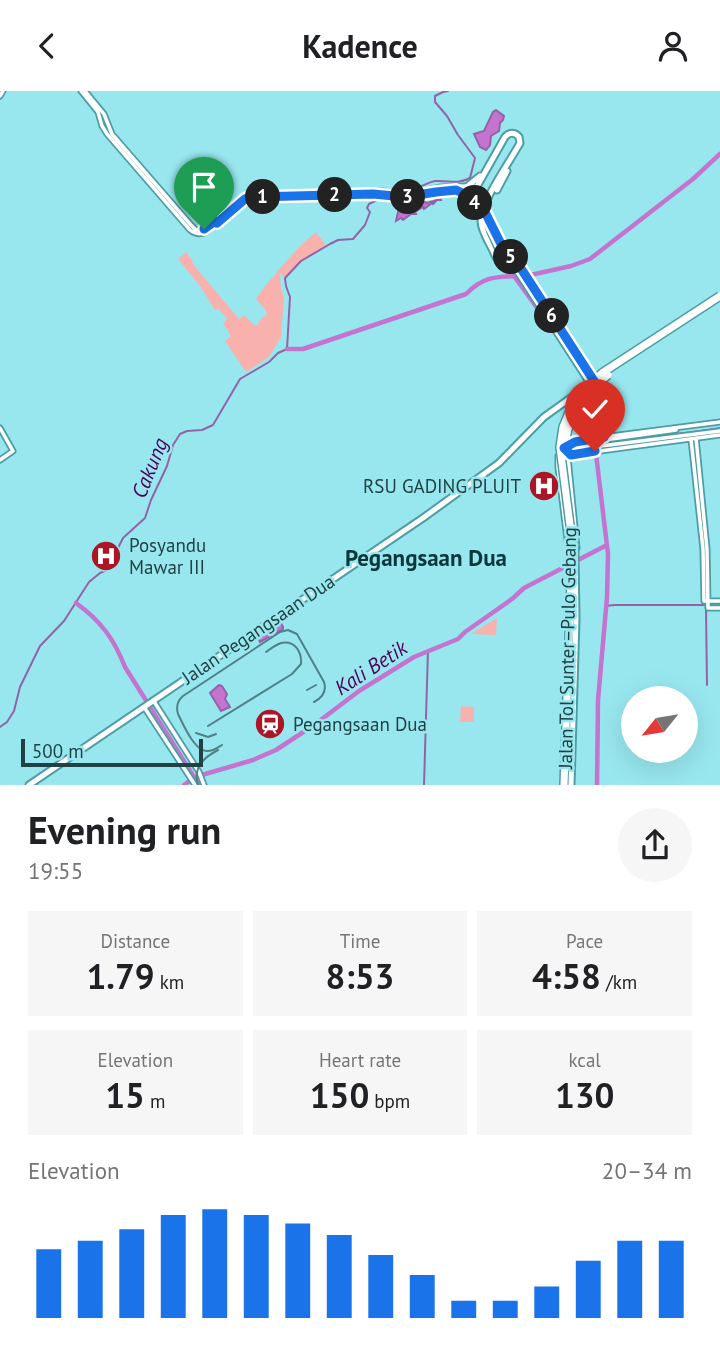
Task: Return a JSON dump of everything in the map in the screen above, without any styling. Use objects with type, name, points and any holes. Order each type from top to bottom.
[{"type":"highway","name":"Jalan Tol Sunter–Pulo Gebang","points":[[566,785],[571,559],[560,451],[564,422],[576,398],[596,378],[720,297]]},
{"type":"main road","points":[[524,274],[512,270],[504,268],[496,259],[481,221],[485,214],[501,180],[522,143],[521,135],[514,130],[503,136],[479,177],[470,187],[464,189],[485,214],[499,250],[517,270],[588,379],[596,400],[599,430],[597,439],[566,448],[561,455],[572,559],[576,636],[566,785]]},
{"type":"main road","points":[[470,187],[503,248],[524,274],[591,384]]},
{"type":"main road","points":[[485,214],[491,229]]},
{"type":"main road","points":[[504,268],[513,264],[513,260]]},
{"type":"main road","name":"Jalan Pegangsaan Dua","points":[[29,785],[423,518],[499,463],[544,417],[720,297]]},
{"type":"street","points":[[0,96],[4,91]]},
{"type":"street","points":[[83,91],[107,134],[190,230],[196,233],[203,233],[249,197],[407,194],[440,187],[470,187]]},
{"type":"street","points":[[385,193],[405,197],[451,190],[467,195]]},
{"type":"street","points":[[591,384],[601,404],[604,438]]},
{"type":"street","points":[[720,423],[639,438],[598,448],[576,451],[570,454],[568,460],[577,541],[577,552],[572,559],[567,549],[558,457],[564,448],[575,442],[596,438],[639,438],[693,437],[720,433]]},
{"type":"street","points":[[0,428],[13,451],[0,460]]},
{"type":"street","points":[[693,437],[705,549],[707,603]]},
{"type":"street","points":[[570,445],[604,438]]},
{"type":"street","points":[[564,448],[570,454]]},
{"type":"street","points":[[560,479],[571,478]]},
{"type":"street","points":[[707,603],[720,601]]},
{"type":"street","points":[[707,603],[720,608]]},
{"type":"street","points":[[152,700],[184,748],[204,785]]},
{"type":"street","points":[[144,706],[192,781]]},
{"type":"shaded area","points":[[496,110],[504,116],[503,120],[499,131],[491,136],[486,150],[480,147],[474,134],[484,131]]},
{"type":"shaded area","points":[[437,197],[441,200],[424,209],[423,207],[415,212],[416,214],[396,221],[399,211],[423,200],[426,203],[434,201]]},
{"type":"shaded area","points":[[316,232],[326,245],[299,263],[286,278],[280,275],[284,297],[281,337],[269,357],[246,372],[225,341],[231,336],[223,323],[227,319],[218,308],[215,310],[178,259],[186,252],[192,263],[239,319],[244,315],[255,326],[267,314],[256,298],[292,255]]},
{"type":"shaded area","points":[[497,618],[496,635],[471,634]]},
{"type":"shaded area","points":[[279,623],[283,629],[260,642],[258,637]]},
{"type":"shaded area","points":[[219,685],[227,694],[225,699],[230,707],[221,711],[210,693]]},
{"type":"shaded area","points":[[461,706],[474,707],[474,722],[460,722]]},
{"type":"waterway","name":"Cakung","points":[[395,189],[419,187],[435,181],[457,182],[470,178],[475,158],[435,102],[435,96],[448,91]]},
{"type":"waterway","points":[[526,276],[590,259],[693,179],[720,154]]},
{"type":"waterway","name":"Cakung","points":[[0,727],[14,711],[20,687],[40,646],[64,621],[89,582],[107,570],[123,538],[145,518],[173,445],[180,434],[213,425],[240,379],[287,349],[290,297],[285,278],[301,261],[330,244],[338,240],[353,239],[365,225],[370,212],[367,208],[369,204],[379,199]]},
{"type":"waterway","points":[[514,276],[548,323]]},
{"type":"waterway","points":[[287,349],[303,349],[466,294],[489,279],[517,276]]},
{"type":"waterway","points":[[600,445],[720,428]]},
{"type":"waterway","points":[[692,433],[705,554]]},
{"type":"waterway","points":[[597,437],[596,454],[608,554],[598,700],[597,785]]},
{"type":"waterway","name":"Kali Betik","points":[[184,785],[195,777],[253,760],[276,750],[359,691],[414,657],[458,639],[524,588],[607,545]]},
{"type":"waterway","points":[[705,560],[706,608]]},
{"type":"waterway","points":[[76,603],[100,624],[111,639],[125,667],[199,785]]},
{"type":"waterway","points":[[711,604],[720,604]]},
{"type":"waterway","points":[[605,606],[705,605]]},
{"type":"waterway","points":[[706,609],[707,685]]},
{"type":"waterway","points":[[424,785],[428,650]]},
{"type":"tram line","points":[[222,745],[208,751],[197,746],[178,714],[178,702],[183,696],[280,632],[288,630],[297,634],[324,682],[323,694],[314,702]]},
{"type":"tram line","points":[[208,726],[292,674],[301,664],[299,651],[290,643],[281,643],[266,652]]},
{"type":"tram line","points":[[307,690],[316,685]]},
{"type":"tram line","points":[[196,733],[208,737],[216,734]]},
{"type":"tram line","points":[[198,785],[197,773],[200,764],[218,750]]},
{"type":"place","name":"RSU GADING PLUIT","points":[[544,486]]},
{"type":"place","name":"Posyandu Mawar III","points":[[106,556]]},
{"type":"place","name":"Pegangsaan Dua","points":[[270,724]]},
{"type":"district","name":"Pegangsaan Dua","points":[[426,558]]},
{"type":"route","points":[[204,229],[215,221],[217,223],[249,197],[373,194],[405,197],[460,191],[470,197],[482,213],[483,208],[503,248],[522,270],[594,381],[601,404],[604,437],[575,442],[564,448],[571,455],[595,451]]}]
